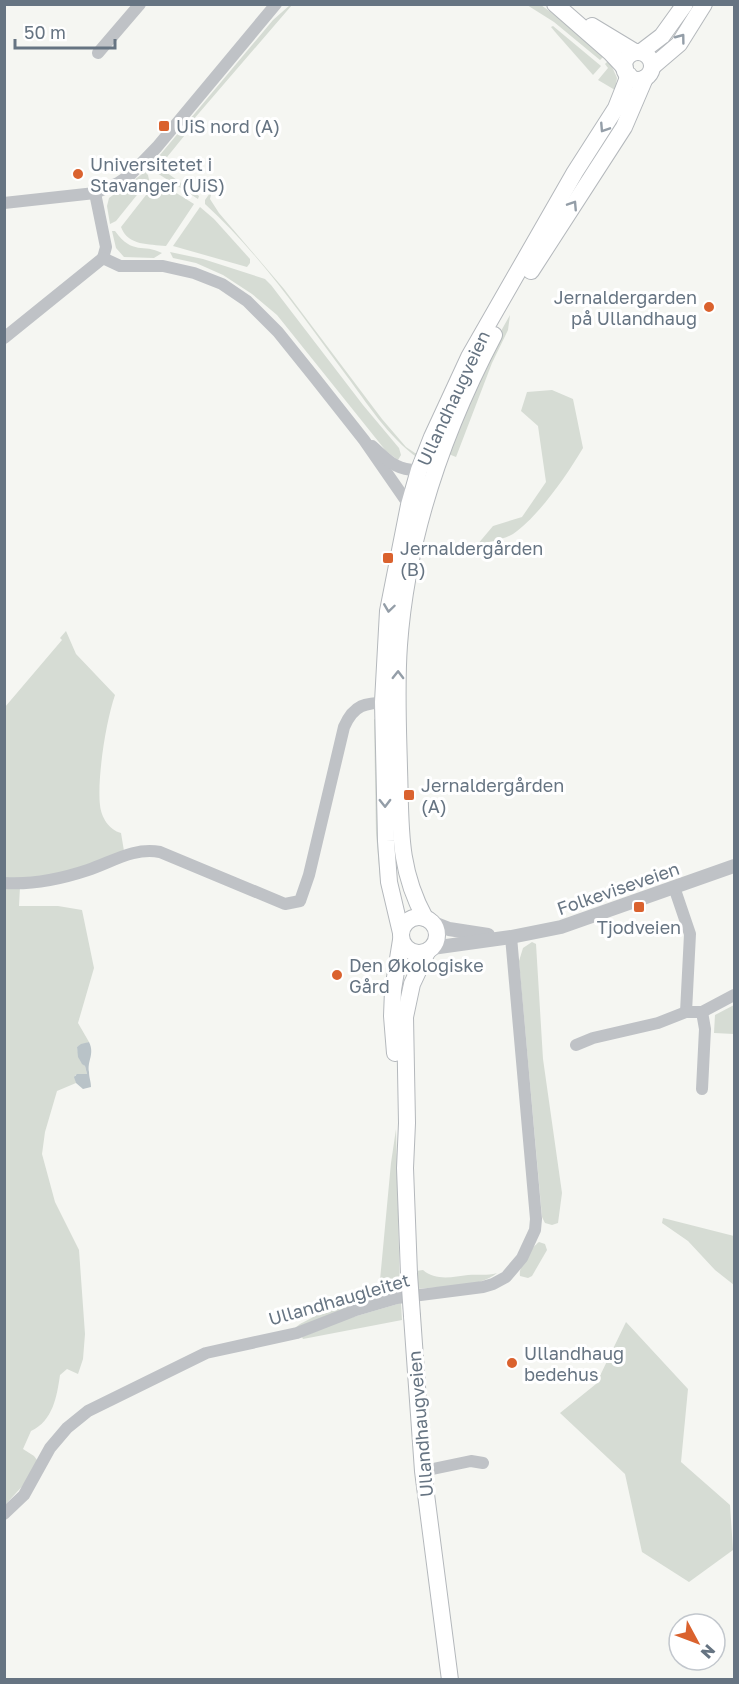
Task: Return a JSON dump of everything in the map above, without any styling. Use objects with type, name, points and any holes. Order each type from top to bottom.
[{"type":"main road","points":[[638,72],[628,57],[662,36],[685,4]]},
{"type":"main road","points":[[638,72],[679,44],[704,4]]},
{"type":"main road","points":[[555,5],[648,56],[638,72]]},
{"type":"main road","points":[[555,5],[611,53],[638,72]]},
{"type":"main road","name":"Ullandhaugveien","points":[[450,1680],[423,1471],[409,1274],[405,1168],[392,1016],[393,990],[401,937],[389,882],[386,841],[390,702],[388,618],[402,530],[419,470],[441,416],[469,357],[575,172],[638,72]]},
{"type":"main road","name":"Ullandhaugveien","points":[[428,920],[410,888],[402,851],[390,702],[411,553],[435,468],[461,400],[514,300],[624,127],[638,72]]},
{"type":"main road","points":[[420,917],[428,920],[437,935],[430,950],[422,953],[407,949],[401,937],[405,923],[420,917]]},
{"type":"main road","name":"Ullandhaugveien","points":[[405,1168],[407,1123],[405,1017],[412,984],[430,950]]},
{"type":"street","points":[[98,53],[140,4]]},
{"type":"street","points":[[4,203],[94,193],[118,183],[140,166],[276,4]]},
{"type":"street","points":[[4,338],[103,258],[106,247],[94,193]]},
{"type":"street","points":[[103,258],[120,266],[163,267],[194,273],[222,284],[247,301],[278,332],[364,440],[409,505]]},
{"type":"street","points":[[364,440],[402,469],[419,470]]},
{"type":"street","points":[[4,883],[29,883],[59,879],[128,854],[150,850],[160,852],[285,904],[300,901],[309,874],[344,727],[352,712],[359,707],[365,704],[390,702]]},
{"type":"street","name":"Folkeviseveien","points":[[430,950],[511,937],[578,922],[735,866]]},
{"type":"street","points":[[674,887],[690,934],[686,1012]]},
{"type":"street","name":"Folkeviseveien","points":[[428,920],[470,934],[511,937]]},
{"type":"street","name":"Ullandhaugleitet","points":[[4,1514],[24,1495],[47,1452],[67,1428],[88,1411],[194,1357],[297,1333],[356,1310],[397,1298],[483,1287],[502,1280],[514,1269],[536,1230],[536,1219],[511,937]]},
{"type":"street","points":[[576,1045],[593,1038],[658,1023],[686,1012],[702,1012],[735,995]]},
{"type":"street","points":[[702,1012],[705,1029],[702,1089]]},
{"type":"street","points":[[423,1471],[471,1461],[483,1463]]},
{"type":"shaded area","points":[[292,5],[193,120],[193,125],[159,167],[199,196],[198,199],[149,168],[273,20]]},
{"type":"shaded area","points":[[527,5],[541,5],[605,55],[600,60],[554,22]]},
{"type":"shaded area","points":[[553,26],[601,66],[593,75],[551,27]]},
{"type":"shaded area","points":[[609,60],[617,78],[615,90],[598,80],[608,68],[605,64]]},
{"type":"shaded area","points":[[145,172],[149,180],[116,221],[110,224],[107,206],[109,198]]},
{"type":"shaded area","points":[[157,181],[194,204],[166,246],[134,241],[124,233],[121,227]]},
{"type":"shaded area","points":[[212,190],[210,199],[219,213],[284,289],[382,419],[406,447],[419,453],[418,458],[407,450],[388,430],[297,308],[244,244],[205,204]]},
{"type":"shaded area","points":[[200,207],[250,259],[247,267],[173,246]]},
{"type":"shaded area","points":[[112,231],[115,231],[127,244],[162,253],[154,258],[124,257],[116,248]]},
{"type":"shaded area","points":[[170,252],[203,259],[265,279],[399,448],[401,455],[398,460],[386,451],[277,315],[252,294],[223,275],[196,263],[173,258]]},
{"type":"shaded area","points":[[510,315],[508,330],[492,363],[456,457],[446,453],[478,372]]},
{"type":"shaded area","points":[[552,390],[573,399],[583,448],[552,494],[533,517],[509,536],[477,545],[493,526],[522,517],[546,482],[538,426],[521,411],[527,392]]},
{"type":"shaded area","points":[[66,631],[76,654],[115,695],[108,719],[99,794],[102,814],[113,829],[121,833],[124,851],[110,858],[20,887],[19,906],[58,906],[82,910],[94,968],[78,1023],[89,1042],[77,1047],[79,1058],[87,1074],[75,1075],[76,1083],[57,1091],[45,1132],[42,1154],[55,1202],[79,1250],[85,1334],[83,1359],[78,1374],[67,1369],[60,1375],[53,1407],[44,1421],[31,1431],[23,1449],[37,1460],[27,1481],[5,1505],[5,707],[62,640],[60,638]]},
{"type":"shaded area","points":[[374,719],[379,722],[384,877],[380,878],[376,833]]},
{"type":"shaded area","points":[[532,942],[536,944],[543,1059],[562,1193],[558,1223],[552,1225],[545,1223],[542,1217],[519,961],[523,948]]},
{"type":"shaded area","points":[[734,1005],[734,1034],[714,1033],[715,1015]]},
{"type":"shaded area","points":[[89,1042],[91,1087],[83,1089],[76,1083],[74,1077],[77,1074],[87,1074],[85,1066],[78,1057],[77,1047]]},
{"type":"shaded area","points":[[396,1129],[400,1293],[395,1293],[380,1280]]},
{"type":"shaded area","points":[[663,1218],[734,1236],[734,1285],[715,1270],[688,1241],[662,1223]]},
{"type":"shaded area","points":[[539,1242],[545,1244],[547,1250],[532,1276],[528,1278],[520,1276],[521,1267],[526,1258]]},
{"type":"shaded area","points":[[423,1270],[433,1276],[444,1277],[497,1273],[490,1278],[470,1284],[418,1289],[416,1271]]},
{"type":"shaded area","points":[[376,1284],[390,1295],[366,1301],[295,1328],[300,1324]]},
{"type":"shaded area","points":[[401,1303],[402,1320],[303,1339],[302,1337],[343,1320]]},
{"type":"shaded area","points":[[626,1322],[688,1389],[681,1462],[730,1505],[733,1550],[689,1582],[642,1552],[625,1474],[560,1413],[596,1384]]},
{"type":"place","name":"UiS nord (A)","points":[[164,126]]},
{"type":"place","name":"Universitetet i Stavanger (UiS)","points":[[78,174]]},
{"type":"place","name":"Jernaldergarden på Ullandhaug","points":[[709,307]]},
{"type":"place","name":"Jernaldergården (B)","points":[[388,558]]},
{"type":"place","name":"Jernaldergården (A)","points":[[409,795]]},
{"type":"place","name":"Tjodveien","points":[[639,907]]},
{"type":"place","name":"Den Økologiske Gård","points":[[337,975]]},
{"type":"place","name":"Ullandhaug bedehus","points":[[512,1363]]}]
